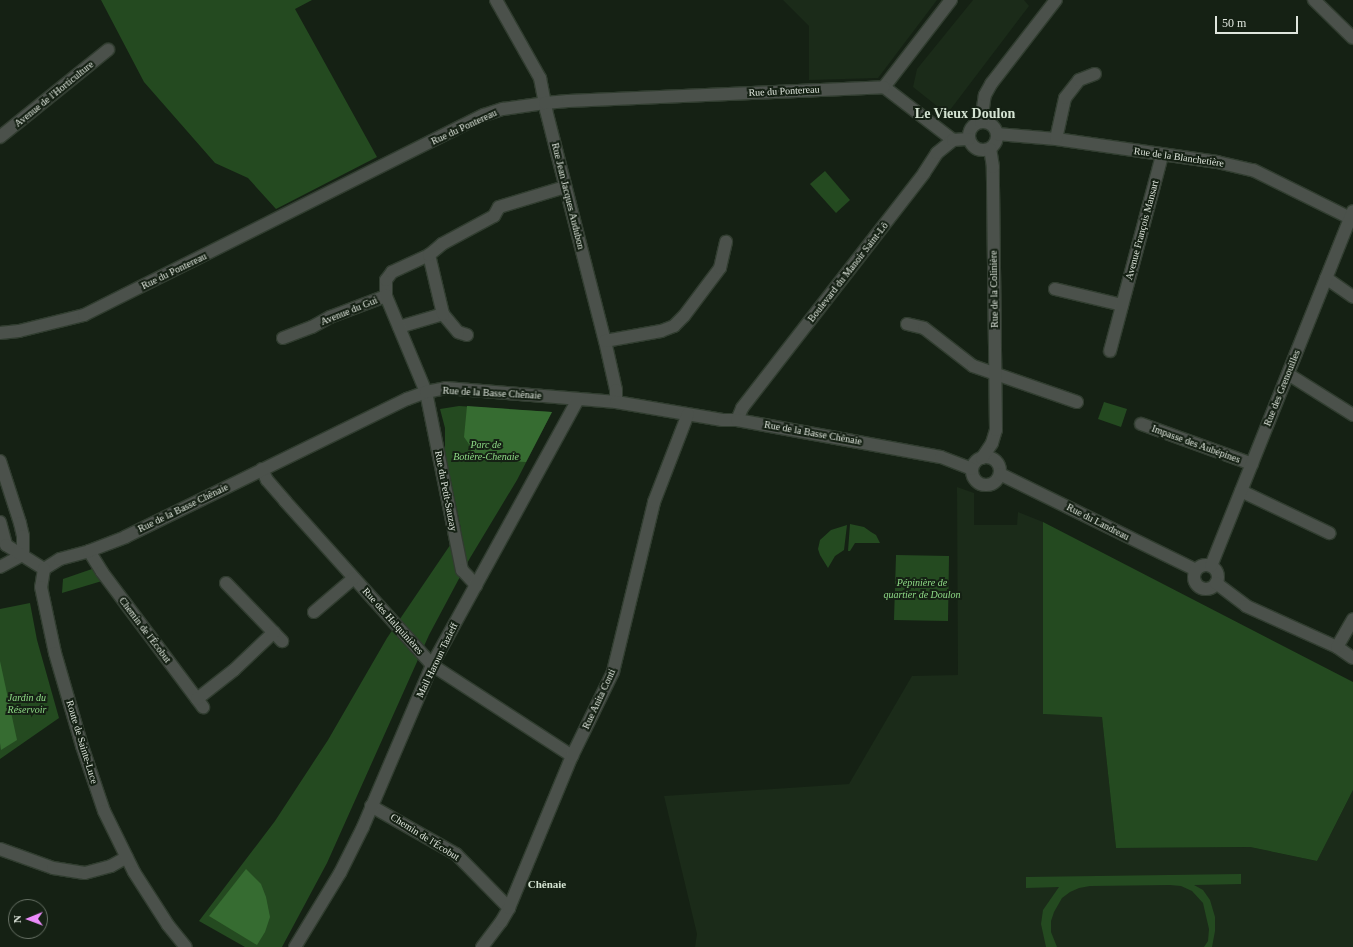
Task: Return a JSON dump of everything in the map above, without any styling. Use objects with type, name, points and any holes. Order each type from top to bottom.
[{"type":"street","name":"Rue Jean Jacques Audubon","points":[[496,0],[540,78],[565,187],[605,341],[616,390],[616,402]]},
{"type":"street","points":[[951,0],[884,87],[953,140],[969,139]]},
{"type":"street","points":[[981,122],[984,100],[991,84],[1056,0]]},
{"type":"street","points":[[1314,0],[1353,38]]},
{"type":"street","name":"Avenue de l'Horticulture","points":[[0,137],[108,50]]},
{"type":"street","points":[[1056,139],[1065,98],[1079,80],[1095,74]]},
{"type":"street","name":"Rue du Pontereau","points":[[0,333],[19,331],[84,315],[484,115],[503,110],[545,103],[884,87]]},
{"type":"street","points":[[981,122],[991,124],[997,134],[995,144],[990,149],[977,149],[971,144],[969,139],[971,128],[981,122]]},
{"type":"street","name":"Rue de la Blanchetière","points":[[997,134],[1056,139],[1217,162],[1253,170],[1352,214]]},
{"type":"street","name":"Boulevard du Manoir Saint-Lô","points":[[737,420],[742,408],[914,186],[937,153],[953,140]]},
{"type":"street","name":"Rue de la Colinière","points":[[982,458],[992,443],[996,430],[993,167],[990,149]]},
{"type":"street","name":"Avenue François Mansart","points":[[1110,351],[1162,155]]},
{"type":"street","points":[[386,296],[386,280],[392,272],[429,255],[442,244],[494,216],[499,206],[565,187]]},
{"type":"street","name":"Rue des Grenouilles","points":[[1212,566],[1352,214]]},
{"type":"street","points":[[605,341],[661,331],[674,326],[684,316],[720,268],[726,242]]},
{"type":"street","points":[[429,255],[443,314],[458,332],[467,336]]},
{"type":"street","points":[[1326,278],[1353,297]]},
{"type":"street","points":[[1055,289],[1122,306]]},
{"type":"street","name":"Avenue du Gui","points":[[283,338],[312,327],[330,317],[386,296],[426,392]]},
{"type":"street","points":[[399,326],[443,314]]},
{"type":"street","points":[[907,324],[924,328],[973,366],[1077,402]]},
{"type":"street","points":[[1288,374],[1353,415]]},
{"type":"street","name":"Rue de la Basse Chênaie","points":[[44,569],[60,560],[89,551],[173,514],[406,399],[426,392],[446,388],[616,402],[722,420],[737,420],[941,457],[972,469]]},
{"type":"street","name":"Rue du Petit-Sauzay","points":[[426,392],[462,570],[476,585]]},
{"type":"street","name":"Mail Haroun Tazieff","points":[[295,947],[340,873],[371,806],[432,665],[578,399]]},
{"type":"street","name":"Rue Anita Conti","points":[[482,947],[501,922],[509,908],[572,756],[613,672],[654,502],[688,414]]},
{"type":"street","name":"Impasse des Aubépines","points":[[1141,424],[1252,464]]},
{"type":"street","name":"Rue de la Colinière","points":[[996,430],[999,438],[1000,470]]},
{"type":"street","points":[[982,458],[994,460],[1000,470],[995,482],[987,486],[976,481],[972,469],[975,462],[982,458]]},
{"type":"street","points":[[0,461],[20,523],[23,536],[23,555]]},
{"type":"street","name":"Rue des Halquinières","points":[[262,469],[267,480],[432,665],[572,756]]},
{"type":"street","name":"Rue du Landreau","points":[[1000,470],[1196,570]]},
{"type":"street","points":[[1242,491],[1329,533]]},
{"type":"street","points":[[0,522],[6,545],[44,569]]},
{"type":"street","name":"Chemin de l'Écobut","points":[[89,551],[102,572],[200,703],[234,670],[278,637],[226,583]]},
{"type":"street","points":[[0,567],[23,555]]},
{"type":"street","points":[[1205,565],[1212,566],[1217,572],[1216,583],[1211,588],[1200,587],[1194,579],[1196,570],[1205,565]]},
{"type":"street","name":"Route de Sainte-Luce","points":[[44,569],[41,587],[44,605],[82,746],[104,811],[127,857],[168,925],[186,947]]},
{"type":"street","points":[[314,612],[354,578]]},
{"type":"street","points":[[1216,583],[1246,606],[1337,647],[1353,658]]},
{"type":"street","points":[[1337,647],[1353,619]]},
{"type":"street","name":"Chemin de l'Écobut","points":[[371,806],[456,854],[509,908]]},
{"type":"street","points":[[0,849],[53,868],[85,873],[111,866],[127,857]]},
{"type":"street","name":"Route de Sainte-Luce","points":[[168,925],[176,947]]},
{"type":"shaded area","points":[[783,0],[937,0],[878,78],[809,80],[809,26]]},
{"type":"shaded area","points":[[973,0],[1024,0],[1029,6],[947,114],[913,87],[917,69]]},
{"type":"shaded area","points":[[467,406],[552,412],[526,462],[471,459],[471,447],[464,437]]},
{"type":"shaded area","points":[[957,487],[974,493],[974,525],[1017,525],[1018,512],[1043,522],[1043,714],[1102,716],[1116,848],[1250,847],[1317,861],[1353,790],[1353,947],[695,947],[697,934],[664,796],[849,784],[912,676],[958,675]]},
{"type":"shaded area","points":[[0,661],[17,740],[1,750],[0,743]]},
{"type":"shaded area","points":[[246,869],[261,884],[266,897],[270,917],[265,932],[257,945],[209,916]]},
{"type":"green space","points":[[101,0],[312,0],[295,9],[377,157],[276,209],[248,178],[215,163],[144,82]]},
{"type":"green space","points":[[825,171],[850,200],[836,213],[810,184]]},
{"type":"green space","points":[[1104,402],[1127,409],[1121,427],[1098,419]]},
{"type":"green space","name":"Parc de Botière-Chenaie","points":[[459,406],[552,412],[517,480],[470,558],[429,635],[327,863],[282,947],[245,947],[199,921],[275,821],[328,740],[387,638],[461,529],[445,454],[445,428],[440,409]]},
{"type":"green space","points":[[1043,522],[1353,682],[1353,790],[1317,861],[1250,847],[1116,848],[1102,717],[1043,714]]},
{"type":"green space","points":[[850,524],[864,527],[876,535],[880,543],[855,543],[850,551],[848,551]]},
{"type":"green space","points":[[847,525],[844,550],[835,556],[828,568],[818,549],[820,540],[831,530]]},
{"type":"green space","name":"Pépinière de quartier de Doulon","points":[[896,555],[949,556],[948,621],[894,620]]},
{"type":"green space","points":[[92,569],[102,581],[62,593],[63,579]]},
{"type":"green space","name":"Jardin du Réservoir","points":[[30,603],[37,640],[59,718],[0,759],[0,609]]},
{"type":"green space","points":[[1241,874],[1241,884],[1194,885],[1203,890],[1210,900],[1215,917],[1215,931],[1212,947],[1204,947],[1208,941],[1209,929],[1203,903],[1192,891],[1181,886],[1170,885],[1090,886],[1079,888],[1070,892],[1062,898],[1051,921],[1051,932],[1057,947],[1046,947],[1041,924],[1043,910],[1059,887],[1026,888],[1026,877]]},
{"type":"district","name":"Le Vieux Doulon","points":[[965,114]]},
{"type":"district","name":"Chênaie","points":[[547,884]]}]
